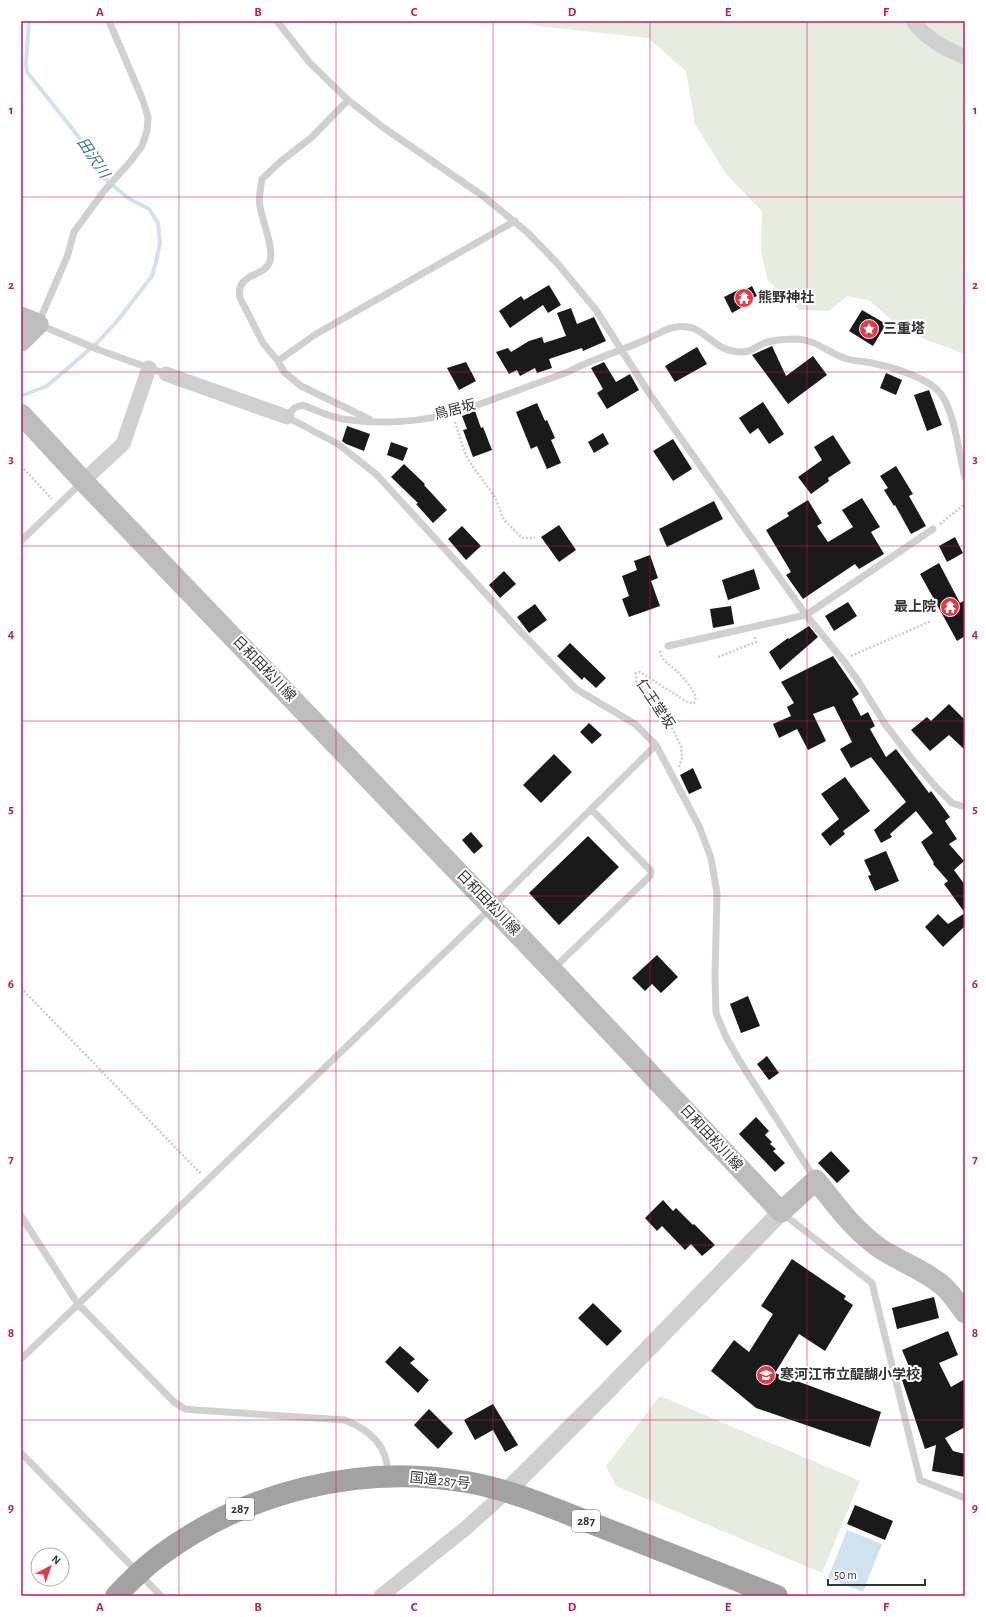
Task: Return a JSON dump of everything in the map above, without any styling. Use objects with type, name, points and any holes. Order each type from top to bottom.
[{"type":"highway","name":"国道287号","points":[[116,1596],[138,1573],[158,1557],[217,1519],[261,1500],[314,1486],[341,1481],[388,1477],[414,1477],[468,1482],[506,1492],[546,1506],[777,1596]]},
{"type":"main road","points":[[21,341],[30,321]]},
{"type":"main road","name":"日和田松川線","points":[[21,414],[83,481],[492,907],[781,1212]]},
{"type":"main road","points":[[781,1212],[816,1180],[858,1232],[879,1248],[914,1267],[942,1285],[951,1294],[965,1314]]},
{"type":"street","points":[[913,21],[931,39],[947,49],[965,57]]},
{"type":"street","points":[[83,481],[123,444],[149,368]]},
{"type":"street","points":[[166,374],[287,417]]},
{"type":"street","points":[[380,1596],[466,1528],[506,1492],[607,1391],[781,1212]]},
{"type":"lane","points":[[110,21],[142,98],[148,117],[147,131],[142,146],[104,191],[74,232],[67,258],[30,321],[98,350],[166,374]]},
{"type":"lane","points":[[277,21],[309,62],[348,100],[384,128],[483,196],[515,221],[557,263],[596,310],[660,408],[806,615],[844,660],[885,724],[936,787],[952,803],[965,806]]},
{"type":"lane","points":[[348,100],[312,137],[262,178],[259,204],[271,250],[270,261],[266,267],[242,282],[238,290],[240,298],[263,343],[278,361],[284,372],[301,386],[373,421]]},
{"type":"lane","points":[[278,361],[316,334],[515,221]]},
{"type":"lane","name":"鳥居坂","points":[[287,417],[294,408],[303,405],[342,419],[384,422],[443,416],[568,372],[581,365],[621,350],[670,328],[697,329],[722,348],[734,352],[748,352],[767,342],[796,339],[810,340],[843,358],[859,363],[875,363],[900,370],[933,387],[941,394],[950,412],[965,478]]},
{"type":"lane","points":[[287,417],[338,444],[377,475],[518,629],[576,689],[635,724],[656,745],[699,826],[711,858],[717,894],[715,976],[716,1013],[726,1037],[736,1054],[816,1180]]},
{"type":"lane","points":[[21,541],[83,481]]},
{"type":"lane","points":[[668,646],[806,615],[933,530]]},
{"type":"lane","points":[[21,1359],[492,907],[656,745]]},
{"type":"lane","points":[[552,970],[650,876],[651,871],[591,809]]},
{"type":"lane","points":[[781,1212],[872,1282],[920,1480],[965,1498]]},
{"type":"lane","points":[[21,1216],[78,1304],[174,1402],[185,1409],[345,1420],[358,1425],[376,1439],[388,1464],[388,1477]]},
{"type":"lane","points":[[21,1453],[161,1596]]},
{"type":"path","points":[[452,414],[466,456],[495,497],[504,520],[522,538],[536,538]]},
{"type":"path","points":[[21,466],[58,505]]},
{"type":"path","points":[[933,530],[965,504]]},
{"type":"path","points":[[844,660],[931,621]]},
{"type":"path","points":[[718,657],[756,642],[752,627]]},
{"type":"path","name":"仁王堂坂","points":[[668,646],[660,650],[660,655],[664,661],[685,680],[694,692],[696,697],[694,702],[688,702],[640,672],[636,673],[635,678],[636,681],[658,704],[666,716],[681,746],[682,758],[673,778]]},
{"type":"path","points":[[21,988],[208,1181]]},
{"type":"shaded area","points":[[525,21],[965,21],[965,354],[922,338],[896,324],[870,301],[847,296],[829,311],[800,310],[768,281],[761,251],[762,211],[726,174],[695,124],[686,71],[648,38],[537,26]]},
{"type":"shaded area","points":[[660,1396],[860,1481],[822,1573],[616,1486],[606,1466]]},
{"type":"water","points":[[847,1530],[882,1544],[863,1592],[828,1578]]},
{"type":"building","points":[[549,285],[561,305],[548,313],[543,305],[510,328],[499,311],[521,296],[524,300]]},
{"type":"building","points":[[752,286],[757,296],[746,301],[748,304],[732,313],[724,297],[740,289],[741,292]]},
{"type":"building","points":[[571,308],[577,324],[594,317],[606,341],[583,351],[582,348],[549,359],[552,368],[537,373],[535,368],[520,376],[517,370],[509,374],[496,352],[508,348],[511,352],[529,341],[542,337],[544,343],[566,336],[557,313]]},
{"type":"building","points":[[862,310],[886,324],[873,346],[849,331]]},
{"type":"building","points":[[772,346],[786,376],[813,356],[827,375],[788,404],[752,355]]},
{"type":"building","points":[[697,347],[707,364],[675,382],[665,366]]},
{"type":"building","points":[[466,362],[476,381],[459,390],[447,368]]},
{"type":"building","points":[[604,362],[616,382],[630,374],[639,390],[607,409],[597,393],[603,389],[591,368]]},
{"type":"building","points":[[886,373],[902,380],[896,395],[880,388]]},
{"type":"building","points":[[929,390],[942,425],[927,431],[914,395]]},
{"type":"building","points":[[763,402],[784,434],[769,444],[758,428],[750,434],[739,418]]},
{"type":"building","points":[[537,403],[555,438],[551,440],[561,463],[547,469],[537,446],[531,449],[516,412]]},
{"type":"building","points":[[475,411],[481,428],[483,427],[492,450],[473,457],[463,430],[467,429],[462,416]]},
{"type":"building","points":[[347,426],[370,434],[364,451],[342,441]]},
{"type":"building","points":[[603,433],[609,444],[594,453],[588,442]]},
{"type":"building","points":[[833,435],[851,463],[828,478],[829,481],[811,494],[798,477],[822,460],[814,447]]},
{"type":"building","points":[[673,439],[692,469],[673,481],[653,451]]},
{"type":"building","points":[[391,442],[408,448],[403,461],[387,455]]},
{"type":"building","points":[[404,464],[425,484],[424,485],[447,510],[433,523],[416,504],[418,503],[391,477]]},
{"type":"building","points":[[896,466],[913,494],[909,496],[926,526],[911,534],[895,505],[894,506],[884,490],[888,488],[880,476]]},
{"type":"building","points":[[862,498],[880,527],[871,532],[884,554],[859,569],[855,564],[803,599],[786,575],[791,572],[766,530],[789,516],[787,513],[808,500],[822,523],[817,526],[828,542],[853,527],[842,510]]},
{"type":"building","points":[[714,501],[723,519],[667,547],[659,529]]},
{"type":"building","points":[[559,525],[576,550],[559,562],[541,537]]},
{"type":"building","points":[[462,526],[481,546],[466,560],[448,539]]},
{"type":"building","points":[[955,537],[963,553],[947,562],[939,546]]},
{"type":"building","points":[[650,555],[658,578],[651,581],[660,606],[629,617],[622,599],[629,596],[622,576],[637,570],[634,561]]},
{"type":"building","points":[[939,563],[960,603],[965,600],[965,636],[957,641],[920,574]]},
{"type":"building","points":[[754,569],[760,589],[728,600],[722,580]]},
{"type":"building","points":[[504,571],[516,584],[500,598],[489,585]]},
{"type":"building","points":[[848,602],[857,616],[834,631],[825,616]]},
{"type":"building","points":[[535,604],[547,620],[529,633],[517,617]]},
{"type":"building","points":[[731,606],[734,624],[713,628],[710,609]]},
{"type":"building","points":[[809,626],[818,637],[780,670],[769,652],[788,638],[789,639]]},
{"type":"building","points":[[570,643],[606,678],[596,688],[584,677],[582,680],[557,656]]},
{"type":"building","points":[[833,656],[859,694],[852,699],[861,716],[868,712],[875,726],[870,729],[886,757],[896,749],[929,793],[931,791],[950,817],[945,821],[957,839],[949,844],[964,861],[954,870],[965,885],[965,913],[944,884],[948,881],[933,864],[934,863],[921,842],[933,833],[916,811],[890,834],[892,837],[881,843],[874,830],[906,802],[871,757],[851,768],[840,749],[852,742],[834,706],[813,714],[826,741],[808,750],[797,729],[779,738],[773,724],[791,716],[787,707],[794,703],[781,682]]},
{"type":"building","points":[[949,704],[965,720],[965,750],[949,735],[930,751],[911,730],[927,717],[931,721]]},
{"type":"building","points":[[589,723],[602,735],[592,744],[580,732]]},
{"type":"building","points":[[554,754],[572,772],[541,803],[523,785]]},
{"type":"building","points":[[693,768],[702,788],[689,794],[680,775]]},
{"type":"building","points":[[845,777],[870,811],[843,831],[845,834],[830,846],[821,834],[839,819],[821,794]]},
{"type":"building","points":[[471,832],[483,846],[474,854],[462,840]]},
{"type":"building","points":[[588,836],[619,867],[559,925],[529,893]]},
{"type":"building","points":[[886,851],[899,881],[875,891],[868,876],[871,875],[864,860]]},
{"type":"building","points":[[965,913],[965,926],[943,947],[925,927],[938,914],[948,924]]},
{"type":"building","points":[[657,955],[678,977],[661,993],[652,984],[645,991],[632,978]]},
{"type":"building","points":[[748,996],[760,1026],[741,1033],[730,1004]]},
{"type":"building","points":[[767,1056],[779,1073],[769,1080],[757,1064]]},
{"type":"building","points":[[756,1117],[769,1131],[765,1135],[772,1142],[770,1144],[776,1149],[773,1151],[785,1163],[775,1172],[739,1134]]},
{"type":"building","points":[[831,1151],[850,1171],[837,1183],[818,1163]]},
{"type":"building","points":[[663,1200],[673,1211],[676,1208],[715,1245],[702,1256],[691,1244],[685,1250],[662,1226],[657,1231],[645,1218]]},
{"type":"building","points":[[792,1259],[846,1296],[844,1299],[853,1305],[825,1351],[799,1334],[775,1373],[881,1412],[870,1447],[756,1408],[711,1371],[734,1340],[749,1352],[773,1314],[761,1306]]},
{"type":"building","points":[[934,1297],[939,1318],[897,1329],[892,1308]]},
{"type":"building","points":[[593,1303],[622,1331],[607,1346],[578,1318]]},
{"type":"building","points":[[948,1331],[958,1355],[939,1363],[951,1387],[965,1379],[965,1427],[945,1438],[953,1451],[965,1454],[965,1477],[932,1471],[936,1445],[925,1449],[902,1380],[913,1376],[902,1350]]},
{"type":"building","points":[[400,1346],[415,1359],[410,1363],[429,1380],[418,1393],[385,1362]]},
{"type":"building","points":[[493,1404],[518,1445],[505,1452],[493,1430],[475,1440],[464,1420]]},
{"type":"building","points":[[429,1409],[453,1433],[438,1449],[414,1425]]},
{"type":"building","points":[[855,1505],[893,1521],[885,1540],[847,1524]]},
{"type":"waterway","name":"田沢川","points":[[21,396],[47,386],[97,343],[118,320],[152,276],[160,243],[158,223],[149,209],[128,198],[104,178],[82,141],[27,72],[26,63],[29,21]]},
{"type":"place","name":"熊野神社","points":[[744,298]]},
{"type":"place","name":"三重塔","points":[[869,329]]},
{"type":"place","name":"最上院","points":[[950,607]]},
{"type":"place","name":"寒河江市立醍醐小学校","points":[[766,1375]]}]
